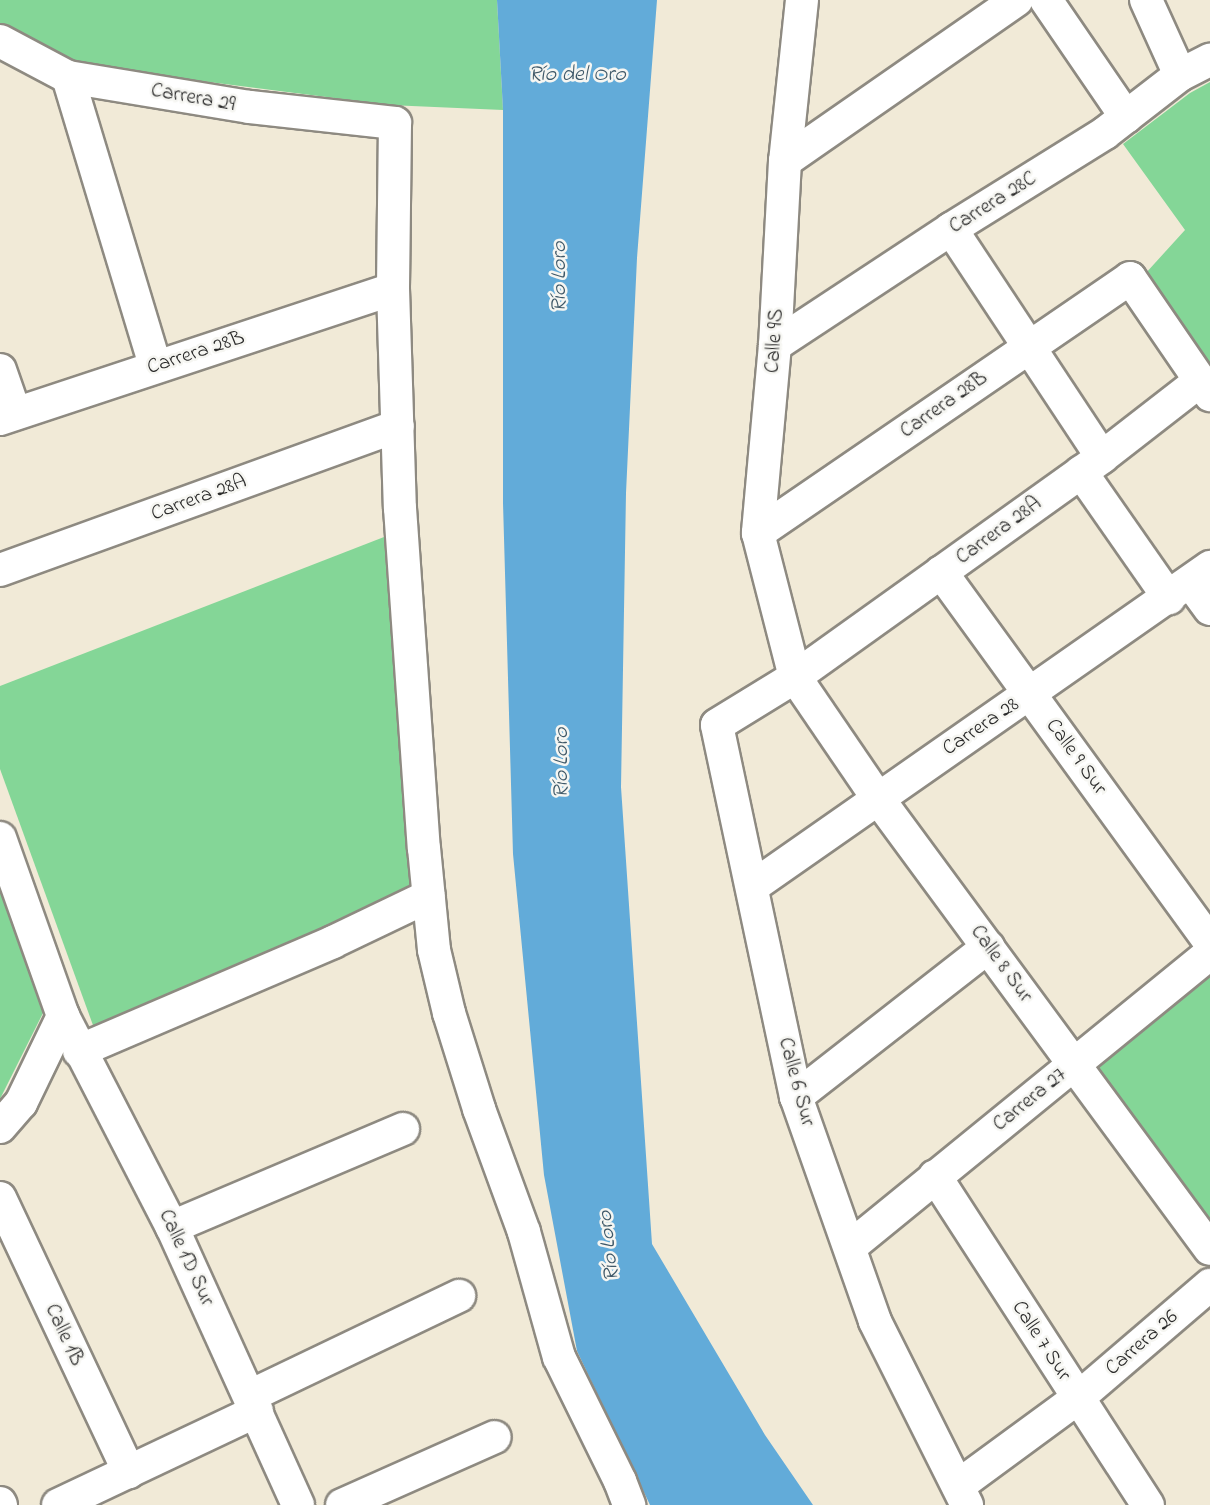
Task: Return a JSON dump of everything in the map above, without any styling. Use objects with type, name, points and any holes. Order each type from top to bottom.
[{"type":"street","name":"Calle 9S","points":[[795,677],[758,533],[775,345],[785,161],[802,0]]},
{"type":"street","points":[[785,161],[1017,0]]},
{"type":"street","points":[[1046,0],[1126,117]]},
{"type":"street","points":[[1146,0],[1180,75]]},
{"type":"street","name":"Carrera 29","points":[[0,41],[68,77],[250,107],[395,123],[393,289]]},
{"type":"street","name":"Carrera 28C","points":[[775,345],[1126,117],[1180,75],[1210,60]]},
{"type":"street","points":[[68,77],[155,366]]},
{"type":"street","points":[[951,229],[1028,347],[1092,464],[1210,609]]},
{"type":"street","name":"Carrera 28B","points":[[758,533],[1130,278],[1205,388]]},
{"type":"street","points":[[393,289],[402,531],[434,950],[449,1013],[479,1109],[524,1232],[559,1357],[620,1481],[628,1505]]},
{"type":"street","name":"Carrera 28B","points":[[8,416],[393,289]]},
{"type":"street","points":[[0,370],[8,416]]},
{"type":"street","name":"Carrera 28A","points":[[795,677],[1092,464],[1205,388]]},
{"type":"street","name":"Carrera 28A","points":[[0,570],[398,426]]},
{"type":"street","name":"Calle 9 Sur","points":[[941,572],[1210,942]]},
{"type":"street","name":"Carrera 28","points":[[752,887],[877,797],[1190,582]]},
{"type":"street","name":"Calle 8 Sur","points":[[795,677],[877,797],[1210,1249]]},
{"type":"street","name":"Calle 6 Sur","points":[[795,677],[717,725],[796,1097],[875,1321],[962,1496]]},
{"type":"street","name":"Calle 1D Sur","points":[[0,838],[63,1016],[79,1051],[172,1227],[298,1505]]},
{"type":"street","points":[[79,1051],[333,942],[429,896]]},
{"type":"street","points":[[796,1097],[988,947]]},
{"type":"street","name":"Carrera 27","points":[[850,1247],[1210,953]]},
{"type":"street","points":[[0,1127],[21,1103],[63,1016]]},
{"type":"street","points":[[172,1227],[403,1128]]},
{"type":"street","name":"Calle 7 Sur","points":[[935,1176],[1148,1505]]},
{"type":"street","name":"Calle 1B","points":[[0,1198],[129,1472]]},
{"type":"street","name":"Carrera 26","points":[[962,1496],[1210,1285]]},
{"type":"street","points":[[58,1505],[129,1472],[459,1296]]},
{"type":"street","points":[[342,1505],[495,1437]]},
{"type":"green space","points":[[0,0],[497,0],[503,110],[389,105],[60,63],[0,32]]},
{"type":"green space","points":[[1210,82],[1210,370],[1145,274],[1185,230],[1123,144],[1190,93]]},
{"type":"green space","points":[[384,537],[410,888],[324,930],[94,1028],[0,769],[0,686]]},
{"type":"green space","points":[[0,880],[45,1009],[0,1099]]},
{"type":"green space","points":[[1210,953],[1210,1249],[1075,1065]]},
{"type":"water","name":"Río del Oro","points":[[497,0],[657,0],[637,258],[626,493],[621,787],[652,1244],[765,1435],[813,1505],[650,1505],[577,1351],[544,1175],[513,854],[503,503],[503,110]]},
{"type":"water label","name":"Río Loro","points":[[561,277]]},
{"type":"water label","name":"Río Loro","points":[[563,763]]},
{"type":"water label","name":"Río Loro","points":[[610,1246]]}]
